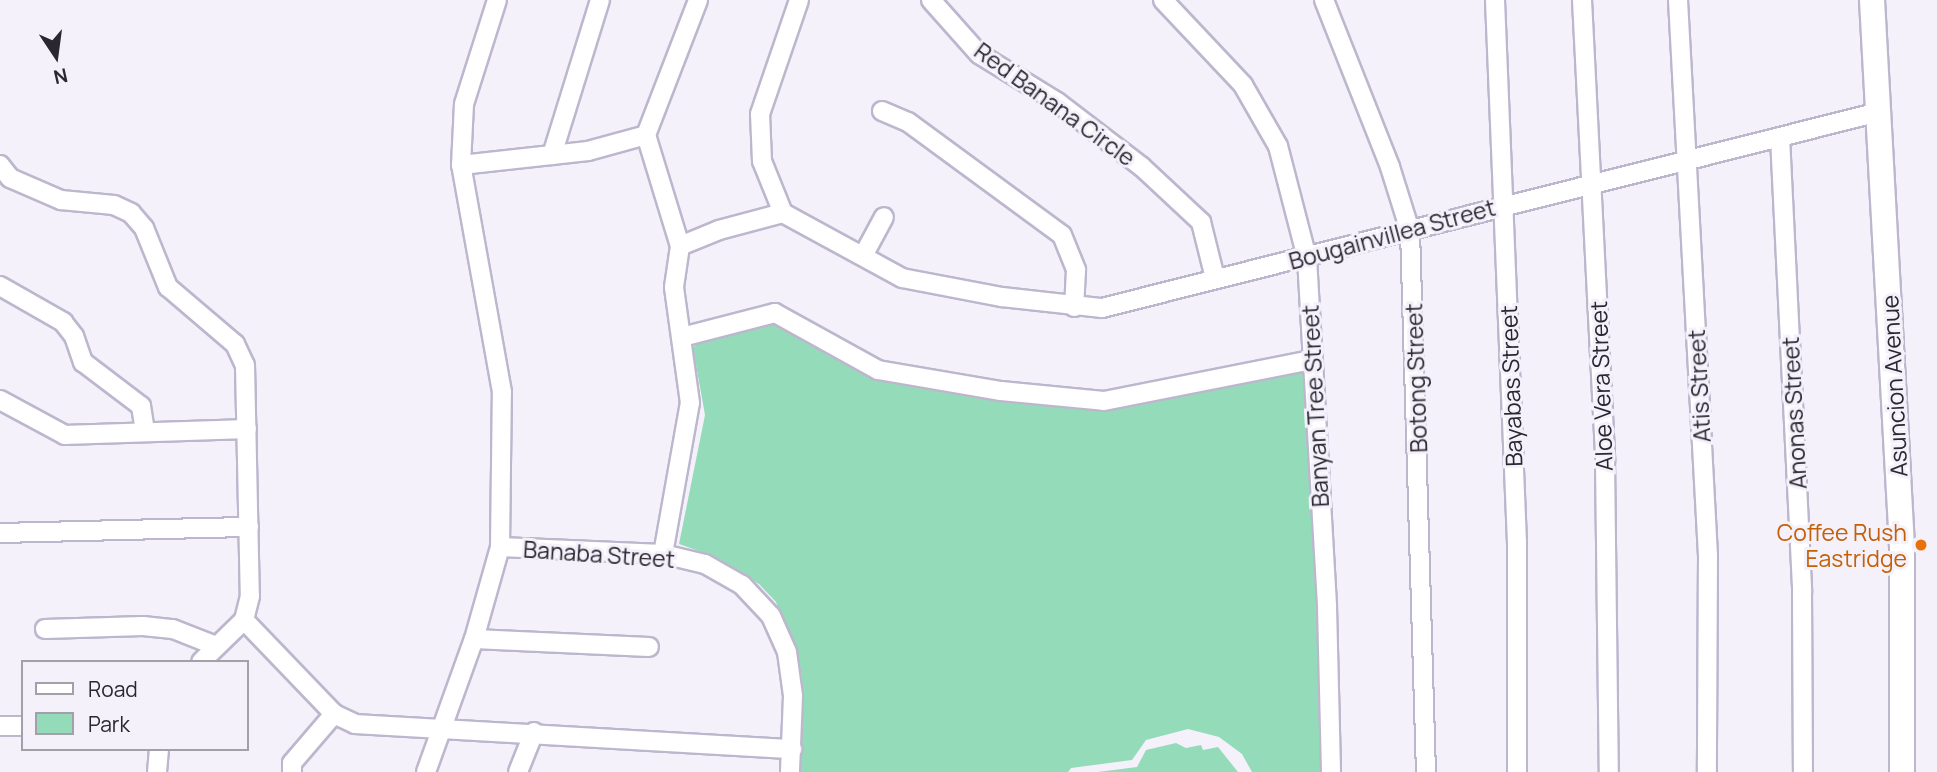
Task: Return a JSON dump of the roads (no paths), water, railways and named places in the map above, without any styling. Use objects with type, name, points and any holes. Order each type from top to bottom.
[{"type":"street","points":[[426,772],[439,729],[474,639],[500,547],[502,392],[461,165],[464,104],[497,0]]},
{"type":"street","points":[[552,155],[600,0]]},
{"type":"street","points":[[663,554],[690,402],[674,287],[680,246],[646,135],[698,0]]},
{"type":"street","points":[[680,246],[719,230],[783,213],[762,161],[760,114],[799,0]]},
{"type":"street","name":"Red Banana Circle","points":[[932,0],[979,54],[1068,110],[1142,167],[1201,222],[1215,278]]},
{"type":"street","name":"Banyan Tree Street","points":[[1163,0],[1243,85],[1278,146],[1307,258],[1327,607],[1331,772]]},
{"type":"street","name":"Botong Street","points":[[1324,0],[1390,167],[1410,231],[1426,772]]},
{"type":"street","name":"Bayabas Street","points":[[1495,0],[1517,542],[1517,772]]},
{"type":"street","name":"Aloe Vera Street","points":[[1582,0],[1605,461],[1608,772]]},
{"type":"street","name":"Atis Street","points":[[1678,0],[1708,556],[1707,772]]},
{"type":"street","name":"Asuncion Avenue","points":[[1872,0],[1902,547],[1902,772]]},
{"type":"street","points":[[882,111],[908,122],[1062,235],[1076,270],[1074,307]]},
{"type":"street","name":"Bougainvillea Street","points":[[783,213],[902,278],[1074,307],[1101,308],[1215,278],[1307,258],[1505,204],[1879,112]]},
{"type":"street","points":[[461,165],[552,155],[646,135]]},
{"type":"street","name":"Anonas Street","points":[[1780,137],[1802,592],[1802,772]]},
{"type":"street","points":[[0,165],[10,178],[61,200],[114,205],[131,213],[144,228],[167,287],[235,344],[245,365],[250,596],[244,620],[203,660]]},
{"type":"street","points":[[863,256],[884,217]]},
{"type":"street","points":[[0,286],[64,323],[75,336],[83,362],[141,406],[145,432]]},
{"type":"street","points":[[682,337],[775,313],[878,370],[1001,391],[1104,401],[1312,360]]},
{"type":"street","points":[[0,400],[65,435],[247,429]]},
{"type":"street","points":[[0,533],[249,527]]},
{"type":"street","name":"Banaba Street","points":[[500,547],[663,554],[705,564],[742,585],[771,616],[787,652],[793,696],[790,772]]},
{"type":"street","points":[[244,620],[334,715],[355,724],[792,748]]},
{"type":"street","points":[[45,629],[143,626],[173,629],[216,646]]},
{"type":"street","points":[[474,639],[649,647]]},
{"type":"street","points":[[292,772],[292,763],[334,715]]},
{"type":"street","points":[[0,726],[21,726]]},
{"type":"street","points":[[518,772],[534,732]]},
{"type":"street","points":[[157,772],[159,751]]},
{"type":"place","name":"Coffee Rush Eastridge","points":[[1921,545]]}]
